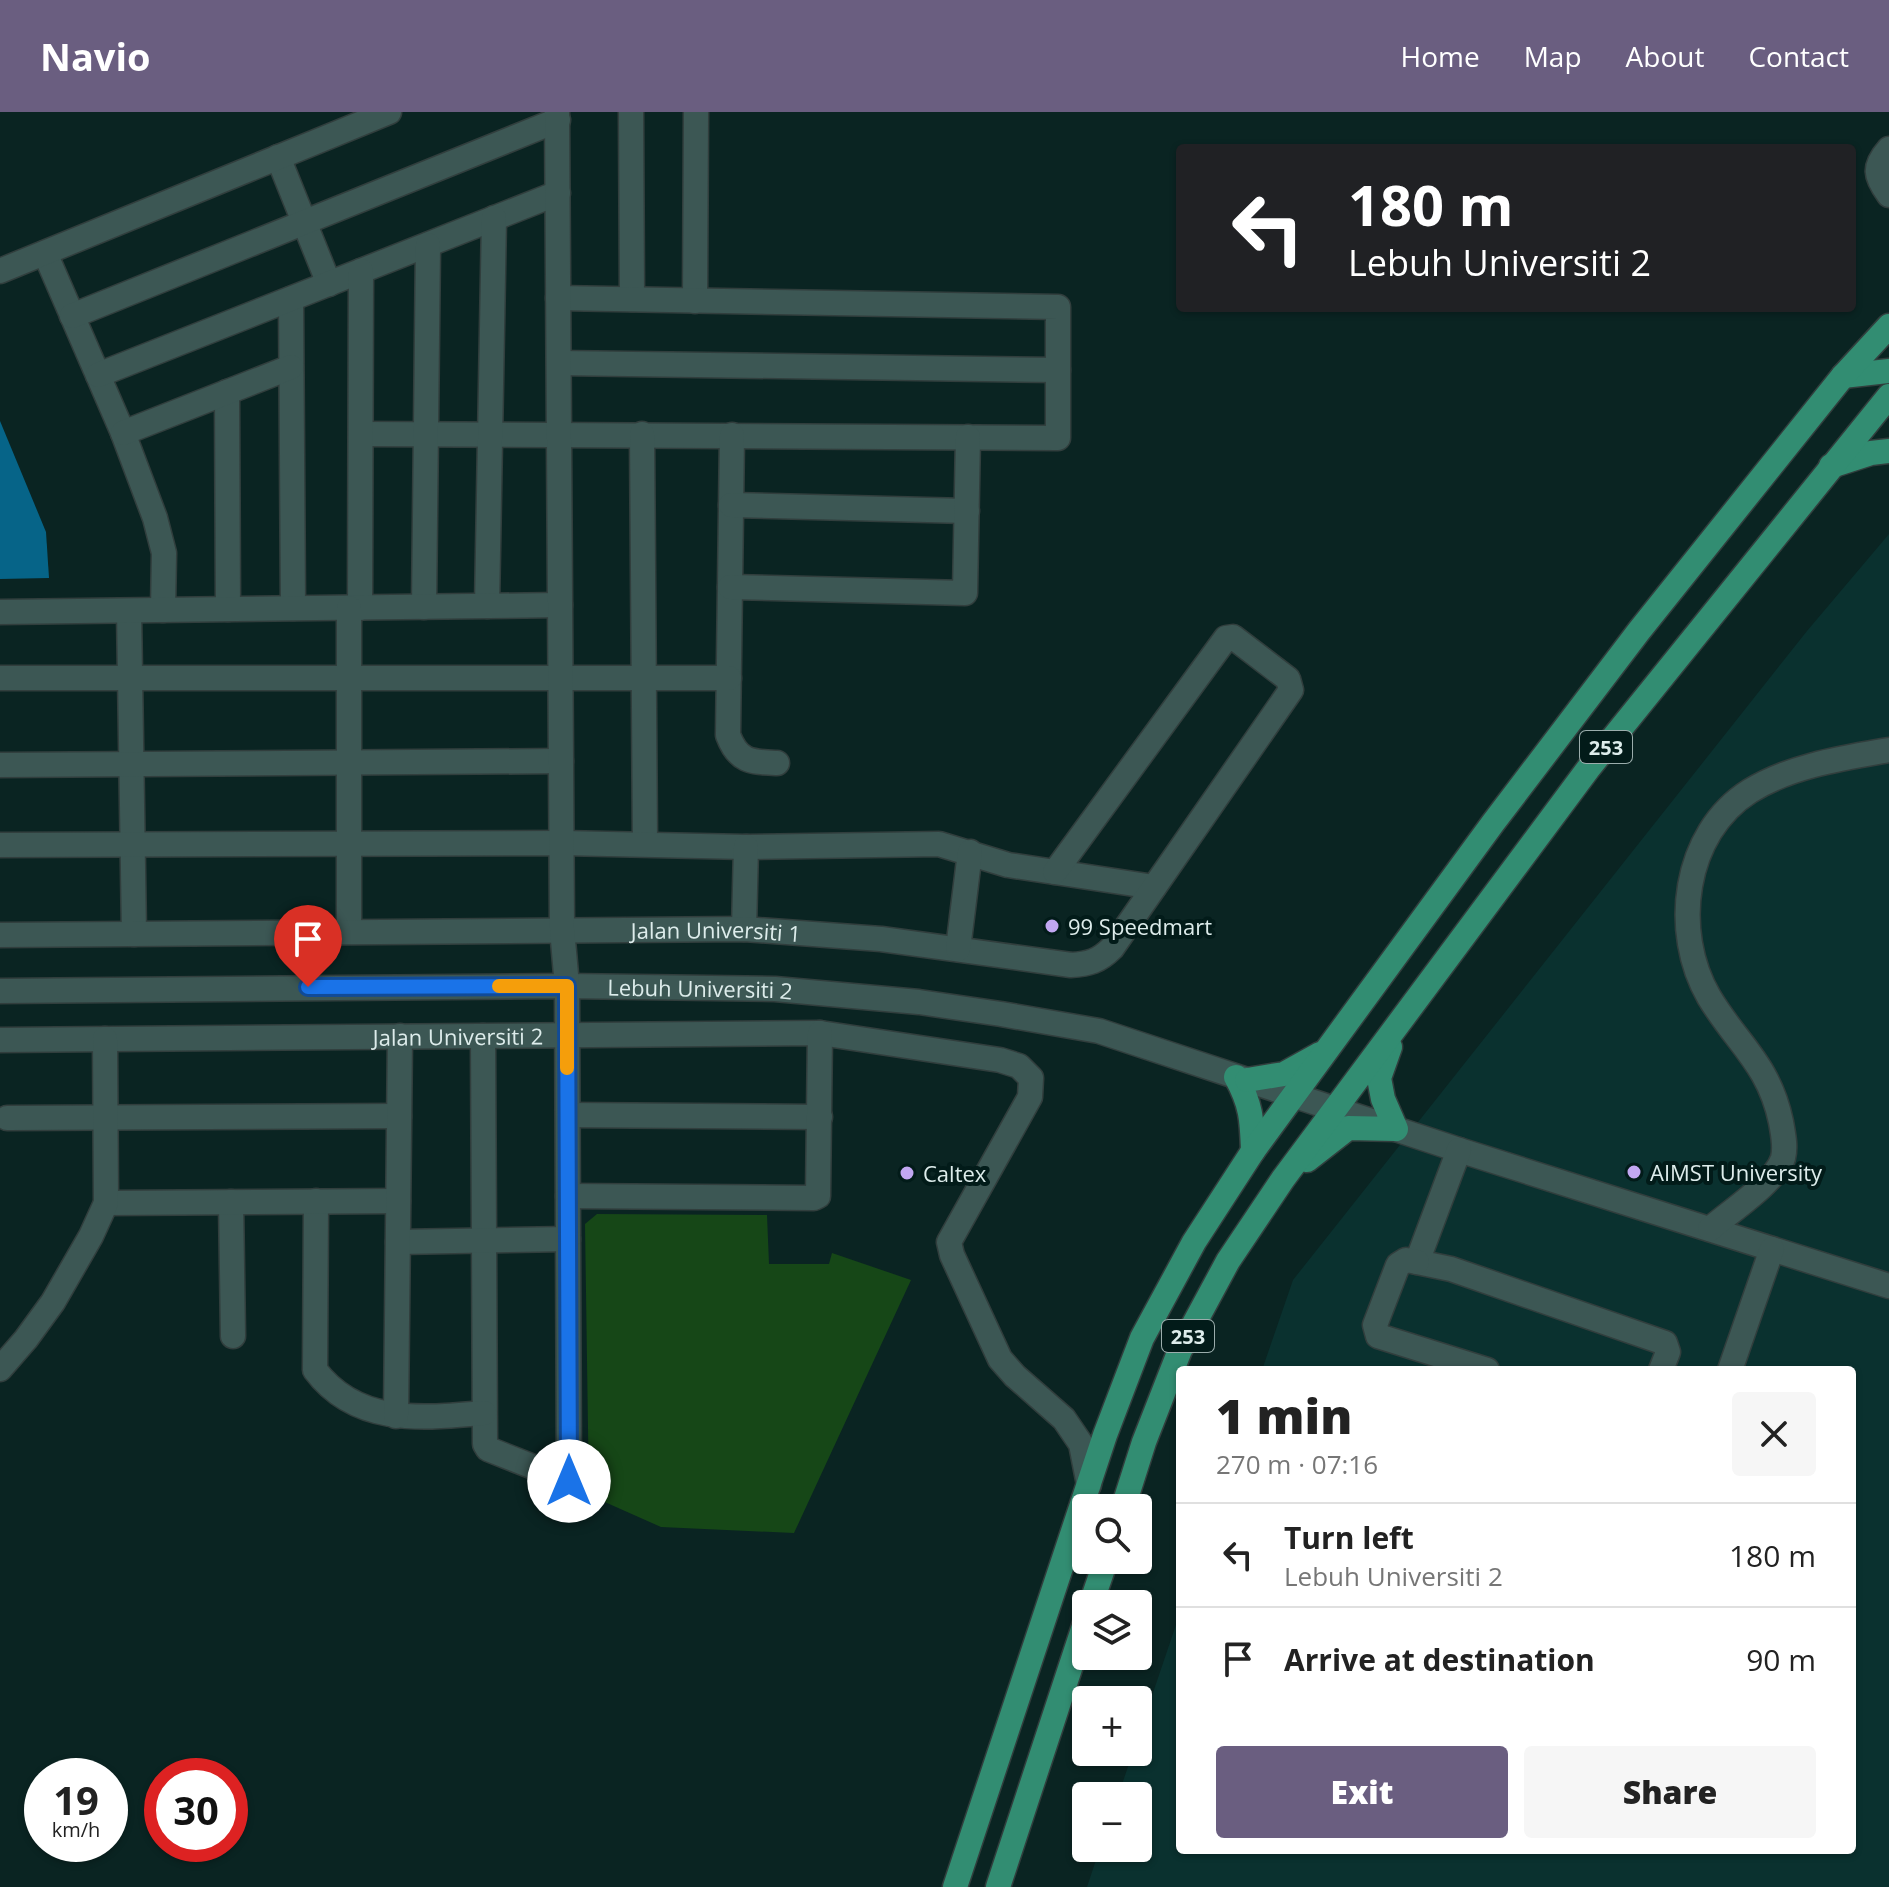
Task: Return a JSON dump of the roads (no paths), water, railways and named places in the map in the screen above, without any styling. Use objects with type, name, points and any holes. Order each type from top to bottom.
[{"type":"main road","name":"253","points":[[955,1887],[1089,1485],[1142,1338],[1194,1242],[1293,1095],[1511,799],[1639,631],[1843,376],[1889,326]]},
{"type":"main road","points":[[1843,376],[1889,371]]},
{"type":"main road","name":"253","points":[[1127,1494],[1180,1350],[1228,1261],[1283,1179],[1588,769],[1889,396]]},
{"type":"main road","points":[[1831,466],[1871,453],[1889,451]]},
{"type":"main road","points":[[1283,1179],[1348,1128],[1396,1129],[1383,1099],[1379,1078],[1395,1029]]},
{"type":"main road","points":[[1253,1151],[1252,1117],[1242,1078],[1284,1074],[1326,1051]]},
{"type":"main road","points":[[998,1887],[1072,1662]]},
{"type":"street","points":[[0,271],[389,112]]},
{"type":"street","points":[[631,112],[632,299]]},
{"type":"street","points":[[695,301],[696,112]]},
{"type":"street","points":[[72,316],[558,116],[562,929],[567,986],[569,1481],[488,1449],[485,1444],[483,1036]]},
{"type":"street","points":[[1889,149],[1879,160],[1877,168],[1889,195]]},
{"type":"street","points":[[278,157],[329,284]]},
{"type":"street","points":[[98,375],[558,193]]},
{"type":"street","points":[[487,606],[494,218]]},
{"type":"street","points":[[424,607],[428,245]]},
{"type":"street","points":[[45,253],[123,433],[155,518],[164,553],[163,610]]},
{"type":"street","points":[[349,931],[349,678],[355,608],[361,434],[361,271]]},
{"type":"street","points":[[361,434],[1058,438],[1058,307],[558,298]]},
{"type":"street","points":[[291,299],[293,608]]},
{"type":"street","points":[[559,363],[1058,370]]},
{"type":"street","points":[[123,433],[291,367]]},
{"type":"street","points":[[227,392],[228,609]]},
{"type":"street","points":[[642,434],[645,844]]},
{"type":"street","points":[[732,435],[728,735],[732,747],[743,758],[756,763],[777,763]]},
{"type":"street","points":[[730,587],[965,593],[968,437]]},
{"type":"street","points":[[731,505],[967,511]]},
{"type":"street","points":[[0,612],[560,605]]},
{"type":"street","points":[[129,611],[134,934]]},
{"type":"street","name":"Jalan Universiti 1","points":[[0,935],[744,929],[827,933],[1071,965],[1086,964],[1100,959],[1112,948],[1291,690],[1288,679],[1233,637],[1226,638],[1055,872]]},
{"type":"street","points":[[0,678],[729,678]]},
{"type":"street","points":[[1710,1229],[1775,1174],[1783,1159],[1784,1139],[1774,1093],[1763,1071],[1707,994],[1691,952],[1686,928],[1687,900],[1695,863],[1723,815],[1748,792],[1777,777],[1807,768],[1889,750]]},
{"type":"street","points":[[0,765],[561,761]]},
{"type":"street","points":[[0,845],[562,843],[746,847],[939,844],[970,852],[989,861],[1154,887]]},
{"type":"street","points":[[744,929],[746,847]]},
{"type":"street","points":[[958,949],[970,852]]},
{"type":"street","name":"Lebuh Universiti 2","points":[[0,991],[567,986],[775,989],[919,1002],[1099,1031],[1459,1150],[1889,1286]]},
{"type":"street","points":[[914,1046],[919,1002]]},
{"type":"street","points":[[568,1196],[814,1198],[819,1192],[820,1033]]},
{"type":"street","name":"Jalan Universiti 2","points":[[0,1040],[820,1033],[1000,1060],[1019,1066],[1031,1078],[1030,1097],[949,1242],[952,1255],[1000,1359],[1064,1419],[1081,1444],[1089,1485]]},
{"type":"street","points":[[396,1416],[400,1036]]},
{"type":"street","points":[[0,1369],[53,1302],[106,1203],[105,1039]]},
{"type":"street","points":[[568,1115],[820,1117]]},
{"type":"street","points":[[7,1118],[399,1116]]},
{"type":"street","points":[[1417,1262],[1459,1150]]},
{"type":"street","points":[[316,1201],[315,1370],[324,1382],[358,1405],[396,1416],[415,1418],[484,1413]]},
{"type":"street","points":[[106,1203],[398,1201]]},
{"type":"street","points":[[231,1202],[233,1336]]},
{"type":"street","points":[[398,1242],[568,1239]]},
{"type":"street","points":[[1731,1366],[1772,1249]]},
{"type":"street","points":[[1474,1366],[1378,1336],[1375,1325],[1398,1265],[1406,1260],[1451,1269],[1665,1343],[1668,1352],[1663,1366]]},
{"type":"water","points":[[0,421],[46,532],[49,578],[0,579]]},
{"type":"place","name":"99 Speedmart","points":[[1052,926]]},
{"type":"place","name":"AIMST University","points":[[1634,1172]]},
{"type":"place","name":"Caltex","points":[[907,1173]]}]
